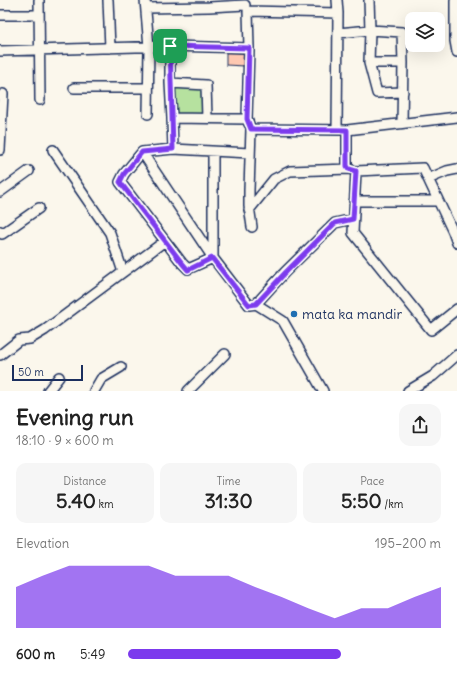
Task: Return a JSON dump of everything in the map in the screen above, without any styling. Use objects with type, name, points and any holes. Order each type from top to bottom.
[{"type":"street","points":[[39,0],[40,100]]},
{"type":"street","points":[[108,0],[110,48]]},
{"type":"street","points":[[337,0],[337,130]]},
{"type":"street","points":[[369,0],[369,63],[377,93],[402,92]]},
{"type":"street","points":[[455,0],[457,52]]},
{"type":"street","points":[[148,114],[149,47],[145,4],[209,4],[338,13]]},
{"type":"street","points":[[246,6],[249,48],[247,119],[251,129],[249,210],[252,228]]},
{"type":"street","points":[[0,15],[39,15]]},
{"type":"street","points":[[338,34],[370,30],[402,32],[402,123]]},
{"type":"street","points":[[0,51],[170,46],[249,48]]},
{"type":"street","points":[[170,46],[173,149]]},
{"type":"street","points":[[369,63],[403,63]]},
{"type":"street","points":[[170,83],[206,84],[207,118]]},
{"type":"street","points":[[74,88],[148,88]]},
{"type":"street","points":[[0,150],[3,94]]},
{"type":"street","points":[[251,129],[347,130],[457,117]]},
{"type":"street","points":[[172,118],[247,119]]},
{"type":"street","points":[[347,130],[347,166],[352,170],[354,201],[353,233],[431,330],[457,309]]},
{"type":"street","points":[[212,258],[188,270],[120,182],[124,174],[142,152],[173,149],[250,153]]},
{"type":"street","points":[[53,150],[110,233],[123,272]]},
{"type":"street","points":[[142,152],[212,258],[249,305],[256,304],[335,223],[353,219]]},
{"type":"street","points":[[212,152],[212,258]]},
{"type":"street","points":[[249,210],[274,179],[290,171],[423,168],[457,243]]},
{"type":"street","points":[[428,179],[447,171],[457,169]]},
{"type":"street","points":[[0,192],[28,171]]},
{"type":"street","points":[[354,201],[438,201]]},
{"type":"street","points":[[0,231],[2,234],[39,208]]},
{"type":"street","points":[[0,354],[19,340],[30,339],[45,330],[165,241]]},
{"type":"street","points":[[256,304],[283,321],[323,391]]},
{"type":"street","points":[[188,391],[225,354]]},
{"type":"street","points":[[408,391],[433,376],[457,356]]},
{"type":"street","points":[[94,391],[101,379],[121,367]]},
{"type":"street","points":[[48,391],[59,377]]},
{"type":"green space","points":[[174,87],[201,88],[202,114],[174,114]]},
{"type":"building","points":[[226,52],[244,53],[244,66],[226,65]]},
{"type":"place","name":"mata ka mandir","points":[[294,314]]},
{"type":"route","points":[[170,46],[249,48],[247,119],[251,129],[347,130],[347,166],[349,169],[356,171],[353,219],[335,223],[306,251],[256,304],[249,305],[212,258],[188,270],[120,182],[124,174],[142,152],[173,149],[170,46]]}]
